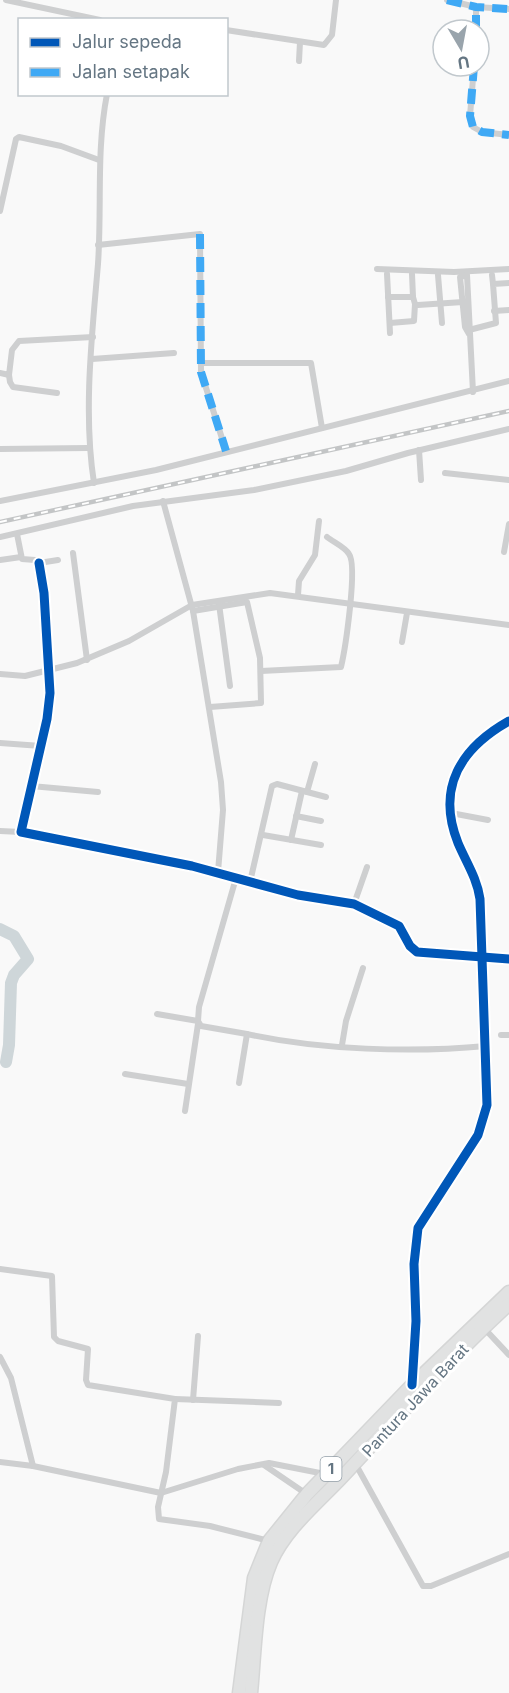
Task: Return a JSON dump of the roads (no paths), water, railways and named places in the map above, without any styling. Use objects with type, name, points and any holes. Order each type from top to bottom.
[{"type":"highway","name":"1","points":[[239,1693],[247,1612],[254,1578],[269,1541],[307,1494],[412,1384],[509,1292]]},
{"type":"highway","name":"Pantura Jawa Barat","points":[[251,1693],[266,1575],[279,1547],[318,1502],[483,1327],[509,1304]]},
{"type":"street","points":[[6,0],[91,18]]},
{"type":"street","points":[[228,30],[300,42],[327,43],[332,35],[336,0]]},
{"type":"street","points":[[447,0],[476,7],[509,9]]},
{"type":"street","points":[[476,7],[476,18]]},
{"type":"street","points":[[298,61],[300,42]]},
{"type":"street","points":[[473,78],[470,117],[473,127],[482,132],[509,135]]},
{"type":"street","points":[[94,483],[88,448],[98,245],[99,160],[108,96]]},
{"type":"street","points":[[0,211],[15,139],[19,137],[61,146],[99,160]]},
{"type":"street","points":[[98,245],[200,234],[203,382],[226,451]]},
{"type":"street","points":[[377,269],[460,273],[509,269]]},
{"type":"street","points":[[387,274],[390,333]]},
{"type":"street","points":[[390,323],[414,321],[412,274]]},
{"type":"street","points":[[438,275],[441,323]]},
{"type":"street","points":[[468,331],[495,324],[492,275]]},
{"type":"street","points":[[493,284],[509,283]]},
{"type":"street","points":[[388,297],[440,303],[465,301],[473,392]]},
{"type":"street","points":[[494,311],[509,309]]},
{"type":"street","points":[[57,393],[13,387],[9,375],[12,350],[19,341],[93,337]]},
{"type":"street","points":[[92,359],[174,353]]},
{"type":"street","points":[[201,363],[308,362],[312,365],[322,428]]},
{"type":"street","points":[[0,373],[9,375]]},
{"type":"street","points":[[0,501],[156,470],[473,392],[509,381]]},
{"type":"street","points":[[0,537],[163,501],[254,490],[346,471],[419,450],[509,429]]},
{"type":"street","points":[[0,449],[88,448]]},
{"type":"street","points":[[419,450],[421,480]]},
{"type":"street","points":[[445,473],[509,480]]},
{"type":"street","points":[[163,501],[192,608],[210,707],[223,795],[218,873]]},
{"type":"street","points":[[298,595],[298,580],[315,555],[319,521]]},
{"type":"street","points":[[504,552],[509,524]]},
{"type":"street","points":[[16,534],[21,557]]},
{"type":"street","points":[[261,670],[341,667],[350,604],[351,558],[350,554],[327,537]]},
{"type":"street","points":[[73,553],[87,660]]},
{"type":"street","points":[[0,560],[21,557],[39,563],[58,560]]},
{"type":"street","points":[[21,832],[49,708],[50,671],[44,593],[39,563]]},
{"type":"street","points":[[0,674],[25,676],[87,660],[192,608],[270,593],[509,625]]},
{"type":"street","points":[[210,707],[261,703],[261,670],[247,599]]},
{"type":"street","points":[[219,603],[230,686]]},
{"type":"street","points":[[402,642],[407,613]]},
{"type":"street","points":[[412,1384],[416,1321],[415,1243],[424,1218],[483,1123],[487,1106],[478,886],[458,842],[451,813],[450,796],[461,763],[475,743],[509,721]]},
{"type":"street","points":[[0,743],[41,746]]},
{"type":"street","points":[[291,840],[296,816],[315,764]]},
{"type":"street","points":[[250,882],[272,786],[277,784],[326,797]]},
{"type":"street","points":[[31,786],[98,792]]},
{"type":"street","points":[[451,813],[488,820]]},
{"type":"street","points":[[296,816],[321,821]]},
{"type":"street","points":[[0,831],[21,832],[218,873],[298,895],[354,904],[399,926],[410,946],[417,952],[509,960]]},
{"type":"street","points":[[262,835],[321,845]]},
{"type":"street","points":[[354,904],[367,867]]},
{"type":"street","points":[[185,1111],[199,1007],[237,878]]},
{"type":"street","points":[[342,1045],[346,1021],[363,968]]},
{"type":"street","points":[[157,1014],[276,1041],[428,1051],[486,1046]]},
{"type":"street","points":[[240,1083],[247,1034]]},
{"type":"street","points":[[125,1074],[188,1084]]},
{"type":"street","points":[[0,1269],[52,1276],[54,1337],[58,1341],[88,1349],[86,1380],[88,1385],[175,1399],[279,1403]]},
{"type":"street","points":[[483,1327],[509,1355]]},
{"type":"street","points":[[192,1400],[198,1336]]},
{"type":"street","points":[[0,1358],[11,1378],[33,1466]]},
{"type":"street","points":[[175,1399],[166,1472],[157,1512],[162,1522],[210,1526],[269,1541]]},
{"type":"street","points":[[0,1462],[33,1466],[160,1493],[238,1469],[264,1465],[286,1464],[326,1474]]},
{"type":"street","points":[[356,1463],[423,1586],[431,1586],[509,1554]]},
{"type":"street","points":[[264,1465],[318,1502]]},
{"type":"waterway","points":[[0,929],[14,936],[28,959],[14,975],[11,983],[9,1045],[6,1062]]},
{"type":"railway","points":[[0,522],[509,411]]}]
